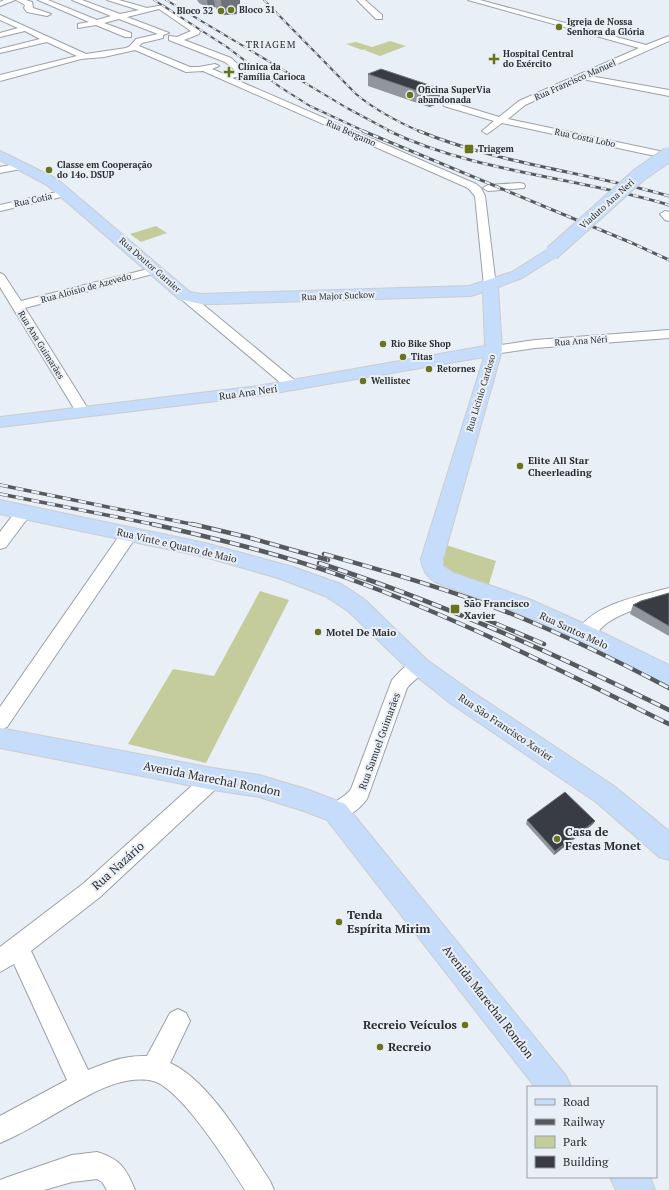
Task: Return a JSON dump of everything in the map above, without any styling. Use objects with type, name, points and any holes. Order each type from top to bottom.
[{"type":"main road","name":"Viaduto Ana Neri","points":[[490,286],[498,275],[517,275],[550,255],[639,175],[667,152]]},
{"type":"main road","name":"Rua Doutor Garnier","points":[[0,155],[52,182],[185,296]]},
{"type":"main road","name":"Viaduto Ana Neri","points":[[490,286],[528,280],[545,264],[550,255]]},
{"type":"main road","name":"Rua Major Suckow","points":[[185,296],[201,299],[232,299],[471,291],[490,286]]},
{"type":"main road","name":"Rua Licínio Cardoso","points":[[434,569],[432,564],[434,554],[494,350],[490,286]]},
{"type":"main road","name":"Rua Ana Neri","points":[[0,422],[233,395],[293,386],[494,350]]},
{"type":"main road","name":"Rua Vinte e Quatro de Maio","points":[[0,507],[130,533],[205,550],[285,572],[326,586],[349,600]]},
{"type":"main road","name":"Rua Santos Melo","points":[[434,569],[439,575],[446,578],[521,605],[585,633],[669,676]]},
{"type":"main road","name":"Rua São Francisco Xavier","points":[[349,600],[419,666],[460,696],[605,794],[669,848]]},
{"type":"main road","name":"Avenida Marechal Rondon","points":[[0,738],[213,779],[258,786],[309,801],[336,812],[553,1086]]},
{"type":"main road","points":[[628,1178],[638,1190]]},
{"type":"street","points":[[0,4],[11,0]]},
{"type":"street","points":[[20,0],[29,4],[28,8],[30,10],[46,14]]},
{"type":"street","points":[[42,0],[128,35]]},
{"type":"street","points":[[111,0],[140,9],[161,7],[196,31],[178,40]]},
{"type":"street","points":[[361,0],[379,17]]},
{"type":"street","points":[[472,0],[646,48]]},
{"type":"street","points":[[59,7],[78,1],[119,16],[160,35],[178,40],[230,61],[241,72],[224,77]]},
{"type":"street","points":[[81,26],[140,9],[150,4],[150,2]]},
{"type":"street","points":[[2,20],[84,56]]},
{"type":"street","points":[[0,35],[25,29]]},
{"type":"street","points":[[160,35],[163,44]]},
{"type":"street","points":[[0,78],[84,56],[128,50],[134,47],[137,42],[160,35]]},
{"type":"street","name":"Rua Francisco Manuel","points":[[487,131],[522,103],[669,38]]},
{"type":"street","points":[[0,51],[48,39]]},
{"type":"street","points":[[134,47],[192,71],[205,69],[230,61]]},
{"type":"street","points":[[57,54],[71,50]]},
{"type":"street","points":[[0,69],[15,65],[27,71]]},
{"type":"street","name":"Rua Bérgamo","points":[[205,69],[482,189]]},
{"type":"street","points":[[583,77],[669,93]]},
{"type":"street","name":"Rua Costa Lobo","points":[[447,104],[500,120],[650,151],[667,152]]},
{"type":"street","points":[[0,170],[22,166]]},
{"type":"street","points":[[482,189],[503,183]]},
{"type":"street","points":[[482,189],[520,186]]},
{"type":"street","name":"Rua Licínio Cardoso","points":[[482,189],[480,196],[490,286]]},
{"type":"street","name":"Rua Cotia","points":[[0,208],[66,193]]},
{"type":"street","name":"Rua Aloísio de Azevedo","points":[[17,306],[156,270]]},
{"type":"street","name":"Rua Ana Guimarães","points":[[0,277],[83,412]]},
{"type":"street","name":"Rua Doutor Garnier","points":[[185,296],[293,386]]},
{"type":"street","name":"Rua Ana Néri","points":[[494,350],[535,344],[669,334]]},
{"type":"street","points":[[0,543],[25,512]]},
{"type":"street","points":[[0,722],[130,533]]},
{"type":"street","points":[[585,633],[601,619],[619,608],[669,594]]},
{"type":"street","name":"Rua Samuel Guimarães","points":[[336,812],[355,800],[360,793],[399,686],[408,674],[419,666]]},
{"type":"street","name":"Rua Nazário","points":[[82,1085],[9,954],[92,890],[213,779]]},
{"type":"street","points":[[154,1069],[178,1021]]},
{"type":"street","points":[[0,1130],[82,1085],[120,1070],[135,1068],[154,1069],[170,1076],[187,1090],[213,1120],[261,1190]]},
{"type":"street","points":[[8,1190],[74,1167],[91,1164],[106,1168],[118,1181],[122,1190]]},
{"type":"green space","points":[[390,41],[406,46],[380,56],[364,50],[370,48],[362,50],[346,44],[356,42],[372,47]]},
{"type":"green space","points":[[156,226],[167,233],[141,242],[130,234]]},
{"type":"green space","points":[[446,545],[496,561],[488,587],[441,569]]},
{"type":"green space","points":[[260,591],[289,600],[206,763],[128,744],[173,669],[214,676]]},
{"type":"building","points":[[381,69],[444,90],[430,95],[368,74]]},
{"type":"building","points":[[669,593],[669,626],[633,605],[641,601]]},
{"type":"building","name":"Casa de Festas Monet","points":[[565,792],[595,821],[555,851],[527,820]]},
{"type":"railway","points":[[154,0],[227,47],[280,87],[310,106],[366,132]]},
{"type":"railway","points":[[166,0],[347,108],[392,132]]},
{"type":"railway","points":[[264,0],[356,94],[387,115],[421,132]]},
{"type":"railway","points":[[363,131],[632,243],[669,260]]},
{"type":"railway","points":[[389,131],[423,145],[457,156],[669,205]]},
{"type":"railway","points":[[419,131],[480,152],[606,180],[669,196]]},
{"type":"railway","points":[[0,485],[196,525]]},
{"type":"railway","points":[[0,494],[152,524]]},
{"type":"railway","points":[[152,524],[157,525]]},
{"type":"railway","points":[[152,524],[275,555],[347,578],[429,610],[510,646],[669,724]]},
{"type":"railway","points":[[192,524],[247,537],[328,560]]},
{"type":"railway","points":[[324,554],[442,589],[489,605],[592,649],[669,688]]},
{"type":"railway","points":[[319,563],[364,578],[497,630],[669,710]]},
{"type":"railway","points":[[478,616],[544,644]]},
{"type":"place","name":"Bloco 31","points":[[231,10]]},
{"type":"place","name":"Bloco 32","points":[[221,11]]},
{"type":"place","name":"Igreja de Nossa Senhora da Glória","points":[[559,27]]},
{"type":"place","name":"Hospital Central do Exército","points":[[494,59]]},
{"type":"place","name":"Clínica da Família Carioca","points":[[229,72]]},
{"type":"place","name":"Oficina SuperVia abandonada","points":[[410,95]]},
{"type":"place","name":"Triagem","points":[[469,149]]},
{"type":"place","name":"Classe em Cooperação do 14o. DSUP","points":[[49,170]]},
{"type":"place","name":"Rio Bike Shop","points":[[383,344]]},
{"type":"place","name":"Titas","points":[[403,357]]},
{"type":"place","name":"Retornes","points":[[429,369]]},
{"type":"place","name":"Wellistec","points":[[363,381]]},
{"type":"place","name":"Elite All Star Cheerleading","points":[[520,466]]},
{"type":"place","name":"São Francisco Xavier","points":[[455,609]]},
{"type":"place","name":"Motel De Maio","points":[[318,632]]},
{"type":"place","name":"Casa de Festas Monet","points":[[557,839]]},
{"type":"place","name":"Tenda Espírita Mirim","points":[[339,922]]},
{"type":"place","name":"Recreio Veículos","points":[[465,1025]]},
{"type":"place","name":"Recreio","points":[[380,1047]]},
{"type":"district","name":"TRIAGEM","points":[[271,44]]}]
